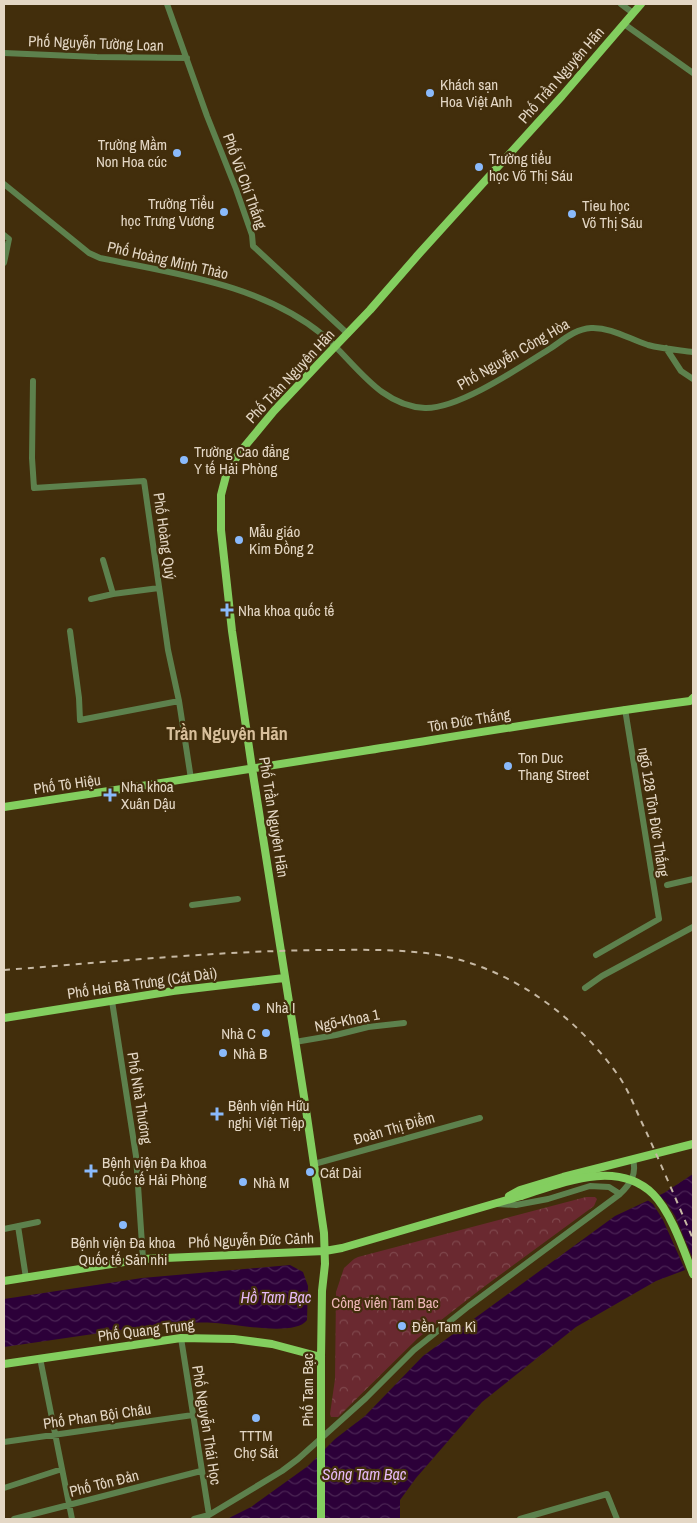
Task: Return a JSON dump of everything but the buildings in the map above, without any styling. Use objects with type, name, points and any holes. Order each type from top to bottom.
[{"type":"main road","name":"Phố Trần Nguyên Hãn","points":[[325,1251],[314,1164],[232,631],[221,530],[222,495],[227,472],[240,452],[274,412],[348,334],[562,96],[641,4]]},
{"type":"main road","name":"Tôn Đức Thắng","points":[[252,768],[692,700]]},
{"type":"main road","name":"Phố Tô Hiệu","points":[[4,807],[252,768]]},
{"type":"main road","name":"Phố Hai Bà Trưng (Cát Dài)","points":[[4,1018],[173,991],[284,978]]},
{"type":"main road","name":"Phố Nguyễn Đức Cảnh","points":[[494,1203],[520,1190],[563,1177],[693,1144]]},
{"type":"main road","name":"Phố Nguyễn Đức Cảnh","points":[[4,1281],[143,1259],[325,1251],[342,1248],[582,1178],[601,1175],[628,1179],[653,1194],[662,1206],[676,1233],[693,1274]]},
{"type":"main road","name":"Phố Tam Bạc","points":[[321,1437],[321,1356],[325,1251]]},
{"type":"main road","name":"Phố Quang Trung","points":[[4,1364],[182,1338],[234,1339],[272,1344],[321,1356]]},
{"type":"main road","points":[[321,1437],[321,1519]]},
{"type":"street","name":"Phố Vũ Chí Thắng","points":[[167,4],[240,198],[252,235],[253,246],[348,334]]},
{"type":"street","points":[[621,4],[633,13]]},
{"type":"street","points":[[624,24],[693,73]]},
{"type":"street","name":"Phố Nguyễn Tường Loan","points":[[4,53],[107,58],[187,58]]},
{"type":"street","name":"Phố Hoàng Minh Thảo","points":[[4,184],[89,253],[100,258],[220,284],[259,298],[296,316],[322,334],[335,346]]},
{"type":"street","points":[[4,235],[9,239],[4,263]]},
{"type":"street","name":"Phố Nguyễn Công Hòa","points":[[335,346],[387,396],[404,404],[426,408],[447,405],[482,389],[518,369],[578,330],[591,328],[610,330],[649,345],[693,352]]},
{"type":"street","points":[[666,348],[680,371],[693,379]]},
{"type":"street","name":"Phố Hoàng Quý","points":[[33,381],[32,458],[34,488],[144,481],[168,650],[191,779]]},
{"type":"street","points":[[103,560],[112,594]]},
{"type":"street","points":[[91,599],[112,594],[159,588]]},
{"type":"street","points":[[70,631],[80,720],[178,701]]},
{"type":"street","name":"ngõ 128 Tôn Đức Thắng","points":[[596,955],[659,919],[625,709]]},
{"type":"street","points":[[667,885],[693,879]]},
{"type":"street","points":[[192,905],[238,899]]},
{"type":"street","points":[[585,988],[602,976],[693,927]]},
{"type":"street","name":"Phố Nhà Thương","points":[[112,1001],[136,1156],[143,1259]]},
{"type":"street","name":"Ngõ-Khoa 1","points":[[295,1042],[368,1027],[404,1023]]},
{"type":"street","name":"Đoàn Thị Điểm","points":[[314,1164],[480,1118]]},
{"type":"street","points":[[321,1437],[348,1415],[420,1345],[469,1306],[620,1194],[629,1185],[635,1170],[633,1160]]},
{"type":"street","points":[[494,1203],[516,1205],[548,1199],[590,1186],[609,1187],[620,1194]]},
{"type":"street","points":[[4,1229],[38,1222]]},
{"type":"street","points":[[18,1226],[26,1278]]},
{"type":"street","name":"Phố Nguyễn Thái Học","points":[[182,1338],[209,1515]]},
{"type":"street","points":[[40,1358],[72,1519]]},
{"type":"street","name":"Phố Phan Bội Châu","points":[[4,1442],[193,1415]]},
{"type":"street","name":"Phố Tam Bạc","points":[[194,1519],[209,1515],[282,1471],[321,1437]]},
{"type":"street","points":[[4,1488],[62,1469]]},
{"type":"street","name":"Phố Tôn Đản","points":[[14,1519],[201,1471]]},
{"type":"street","points":[[520,1519],[607,1494],[616,1519]]},
{"type":"green space","name":"Công viên Tam Bạc","points":[[586,1197],[595,1197],[597,1199],[594,1206],[418,1338],[338,1417],[331,1417],[335,1379],[336,1292],[344,1268],[354,1259]]},
{"type":"water","name":"Sông Tam Bạc","points":[[693,1174],[693,1267],[656,1281],[576,1327],[482,1402],[416,1478],[400,1500],[400,1519],[227,1519],[251,1507],[308,1466],[335,1439],[365,1416],[423,1356],[615,1216],[664,1193]]},
{"type":"water","name":"Hồ Tam Bạc","points":[[290,1265],[303,1272],[308,1286],[307,1320],[291,1328],[278,1329],[215,1323],[179,1323],[4,1347],[4,1299],[142,1278]]},
{"type":"pier","points":[[657,1193],[666,1202],[675,1216],[693,1259],[693,1269],[686,1272],[663,1220],[653,1204],[646,1199]]},
{"type":"railway","points":[[4,970],[203,955],[323,950],[390,950],[424,953],[441,955],[481,967],[505,977],[549,1004],[569,1020],[605,1058],[620,1078],[630,1096],[693,1239]]},
{"type":"place","name":"Khách sạn Hoa Việt Anh","points":[[430,93]]},
{"type":"place","name":"Trường Mầm Non Hoa cúc","points":[[177,153]]},
{"type":"place","name":"Trường tiểu học Võ Thị Sáu","points":[[479,167]]},
{"type":"place","name":"Trường Tiểu học Trưng Vương","points":[[224,212]]},
{"type":"place","name":"Tieu học Võ Thị Sáu","points":[[572,214]]},
{"type":"place","name":"Trường Cao đẳng Y tế Hải Phòng","points":[[184,460]]},
{"type":"place","name":"Mẫu giáo Kim Đồng 2","points":[[239,540]]},
{"type":"place","name":"Nha khoa quốc tế","points":[[227,610]]},
{"type":"place","name":"Ton Duc Thang Street","points":[[508,766]]},
{"type":"place","name":"Nha khoa Xuân Dậu","points":[[110,795]]},
{"type":"place","name":"Nhà I","points":[[256,1007]]},
{"type":"place","name":"Nhà C","points":[[266,1033]]},
{"type":"place","name":"Nhà B","points":[[223,1053]]},
{"type":"place","name":"Bệnh viện Hữu nghị Việt Tiệp","points":[[217,1114]]},
{"type":"place","name":"Bệnh viện Đa khoa Quốc tế Hải Phòng","points":[[91,1171]]},
{"type":"place","name":"Cát Dài","points":[[310,1172]]},
{"type":"place","name":"Nhà M","points":[[243,1182]]},
{"type":"place","name":"Bệnh viện Đa khoa Quốc tế Sản nhi","points":[[123,1225]]},
{"type":"place","name":"Đền Tam Kì","points":[[402,1326]]},
{"type":"place","name":"TTTM Chợ Sắt","points":[[256,1418]]},
{"type":"district","name":"Trần Nguyên Hãn","points":[[227,733]]}]
